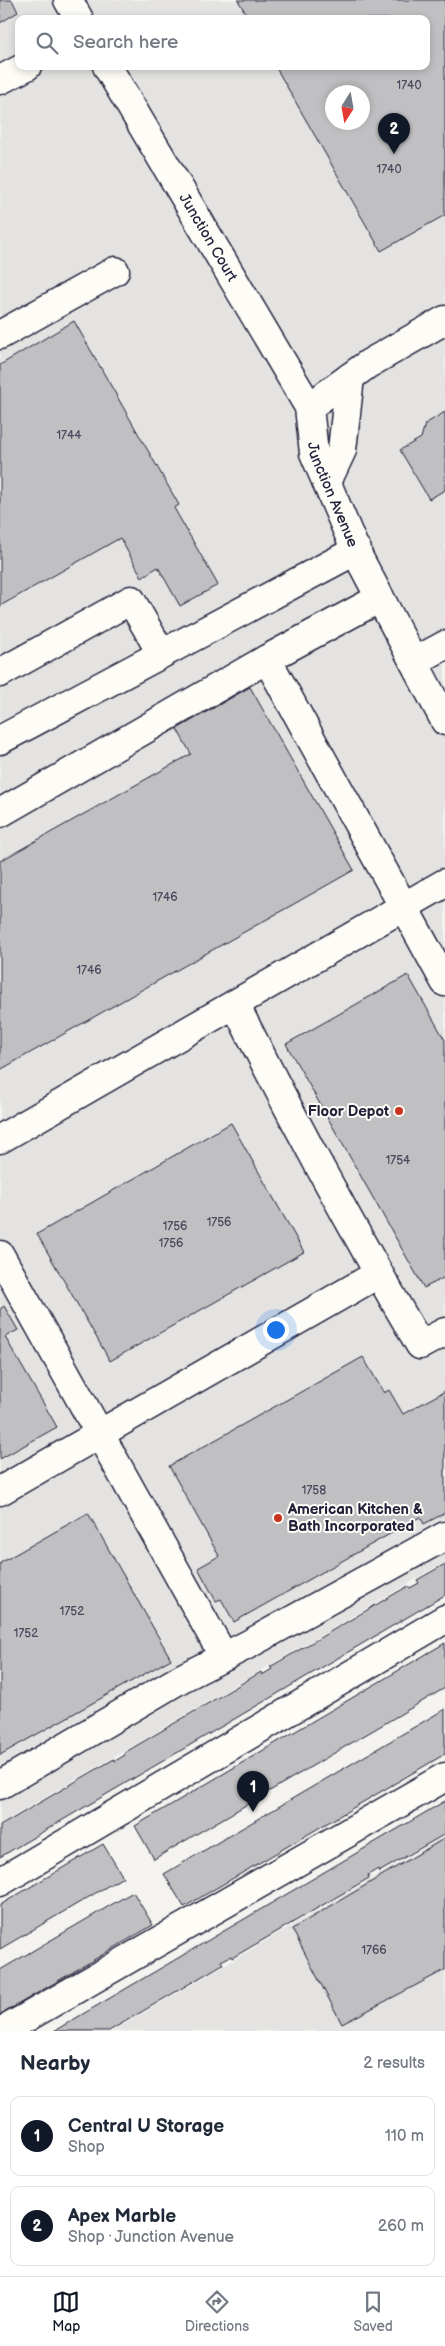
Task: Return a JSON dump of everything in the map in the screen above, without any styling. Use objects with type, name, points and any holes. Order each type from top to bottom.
[{"type":"street","points":[[68,0],[77,15]]},
{"type":"street","points":[[0,80],[19,70]]},
{"type":"street","name":"Junction Court","points":[[109,70],[309,407]]},
{"type":"street","points":[[0,335],[115,271]]},
{"type":"street","points":[[309,407],[368,364],[445,320]]},
{"type":"street","points":[[327,482],[342,450],[350,377]]},
{"type":"street","name":"Junction Avenue","points":[[309,407],[314,454],[356,550],[445,721]]},
{"type":"street","points":[[0,740],[356,550]]},
{"type":"street","points":[[0,813],[267,659],[380,598]]},
{"type":"street","points":[[0,673],[131,600],[161,653]]},
{"type":"street","points":[[414,662],[445,645]]},
{"type":"street","points":[[267,659],[405,906],[445,982]]},
{"type":"street","points":[[0,1140],[445,884]]},
{"type":"street","points":[[236,1004],[269,1071],[378,1274],[420,1346],[445,1332]]},
{"type":"street","points":[[0,1255],[224,1657]]},
{"type":"street","points":[[0,1491],[378,1274]]},
{"type":"street","points":[[0,1785],[182,1678],[445,1536]]},
{"type":"street","points":[[0,1882],[445,1619]]},
{"type":"street","points":[[3,2031],[445,1777]]},
{"type":"shaded area","points":[[0,0],[445,0],[445,1562],[0,1824]]},
{"type":"shaded area","points":[[445,1836],[445,2031],[112,2031]]},
{"type":"building","points":[[0,0],[12,0],[18,12],[0,23]]},
{"type":"building","points":[[238,0],[445,0],[445,215],[381,251],[277,70],[430,70],[430,15],[247,15]]},
{"type":"building","points":[[74,321],[179,505],[174,508],[218,585],[180,606],[158,567],[142,577],[120,538],[0,606],[0,365]]},
{"type":"building","points":[[445,412],[445,490],[429,499],[400,450],[421,438],[425,424]]},
{"type":"building","points":[[250,687],[354,870],[0,1070],[0,861],[191,754],[177,729]]},
{"type":"building","points":[[408,975],[445,1040],[445,1277],[424,1288],[286,1044]]},
{"type":"building","points":[[231,1123],[304,1252],[110,1361],[37,1234]]},
{"type":"building","points":[[4,1306],[18,1330],[5,1337],[57,1427],[0,1459],[0,1309]]},
{"type":"building","points":[[363,1357],[384,1393],[389,1390],[403,1414],[445,1391],[445,1513],[424,1524],[420,1517],[234,1622],[221,1599],[216,1601],[198,1568],[219,1556],[169,1466]]},
{"type":"building","points":[[88,1513],[171,1659],[0,1755],[0,1563]]},
{"type":"building","points":[[445,1564],[445,1595],[0,1857],[0,1826],[114,1759],[115,1761],[125,1755],[124,1753],[261,1672],[262,1675],[272,1669],[270,1667],[408,1586],[410,1588],[419,1583],[417,1580]]},
{"type":"building","points":[[445,1643],[445,1688],[154,1859],[135,1826]]},
{"type":"building","points":[[445,1709],[445,1754],[184,1907],[164,1874]]},
{"type":"building","points":[[445,1801],[445,1834],[379,1872],[378,1869],[368,1875],[369,1878],[232,1958],[231,1956],[221,1961],[223,1964],[109,2031],[54,2031]]},
{"type":"building","points":[[445,1838],[445,1970],[342,2024],[292,1929]]},
{"type":"building","points":[[103,1844],[123,1877],[0,1949],[0,1905]]},
{"type":"building","points":[[133,1892],[153,1925],[0,2015],[0,1970]]},
{"type":"place","name":"Apex Marble","points":[[394,154]]},
{"type":"place","name":"Floor Depot","points":[[399,1111]]},
{"type":"place","name":"American Kitchen & Bath Incorporated","points":[[278,1518]]},
{"type":"place","name":"Central U Storage","points":[[253,1812]]}]
